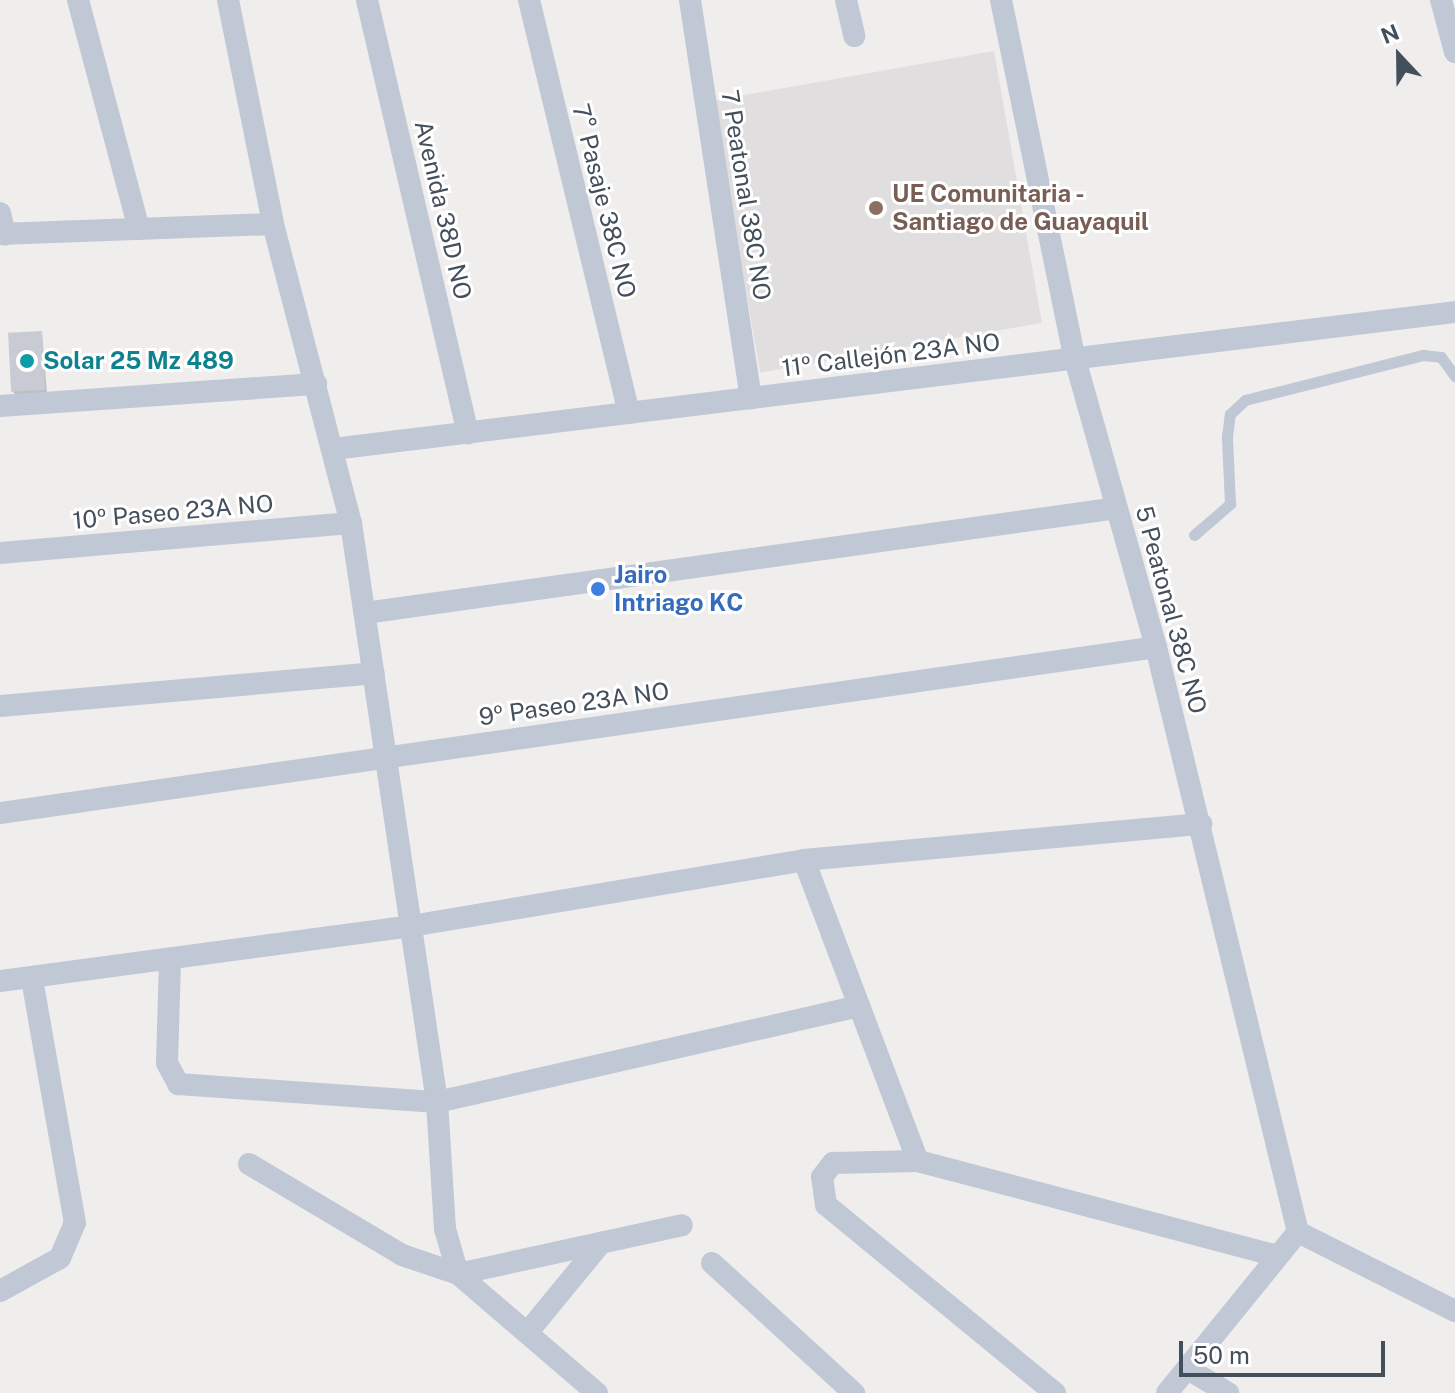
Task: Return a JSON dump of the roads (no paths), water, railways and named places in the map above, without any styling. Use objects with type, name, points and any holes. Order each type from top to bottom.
[{"type":"street","points":[[78,0],[139,229]]},
{"type":"street","points":[[228,0],[273,224],[351,523],[437,1102],[445,1229],[458,1274]]},
{"type":"street","name":"Avenida 38D NO","points":[[367,0],[468,433]]},
{"type":"street","name":"7° Pasaje 38C NO","points":[[529,0],[629,413]]},
{"type":"street","name":"7 Peatonal 38C NO","points":[[690,0],[751,398]]},
{"type":"street","points":[[846,0],[854,36]]},
{"type":"street","name":"5 Peatonal 38C NO","points":[[1001,0],[1075,359],[1156,647],[1298,1232]]},
{"type":"street","points":[[1441,0],[1453,38]]},
{"type":"street","points":[[2,227],[139,229],[273,224]]},
{"type":"street","name":"11º Callejón 23A NO","points":[[333,449],[1455,312]]},
{"type":"street","points":[[0,406],[316,384]]},
{"type":"street","points":[[365,613],[1117,508]]},
{"type":"street","name":"10º Paseo 23A NO","points":[[0,553],[351,523]]},
{"type":"street","name":"9º Paseo 23A NO","points":[[0,813],[1156,647]]},
{"type":"street","points":[[0,706],[374,673]]},
{"type":"street","points":[[0,981],[170,961],[411,926],[804,860],[1201,824]]},
{"type":"street","points":[[804,860],[918,1161]]},
{"type":"street","points":[[170,961],[167,1063],[178,1084],[437,1102],[859,1006]]},
{"type":"street","points":[[0,1291],[60,1258],[75,1223],[32,978]]},
{"type":"street","points":[[1055,1393],[826,1205],[820,1191],[833,1163],[850,1158],[918,1161],[1273,1255]]},
{"type":"street","points":[[249,1164],[402,1255],[458,1274],[597,1393]]},
{"type":"street","points":[[458,1274],[682,1225]]},
{"type":"street","points":[[1167,1393],[1273,1255],[1298,1232],[1455,1311]]},
{"type":"street","points":[[527,1333],[601,1243]]},
{"type":"street","points":[[712,1263],[854,1393]]},
{"type":"street","points":[[1188,1369],[1228,1393]]},
{"type":"lane","points":[[1194,535],[1230,504],[1227,437],[1230,414],[1245,400],[1423,355],[1441,357],[1455,376]]},
{"type":"place","name":"UE Comunitaria - Santiago de Guayaquil","points":[[876,208]]},
{"type":"place","name":"Solar 25 Mz 489","points":[[27,361]]},
{"type":"place","name":"Jairo Intriago KC","points":[[598,589]]}]
